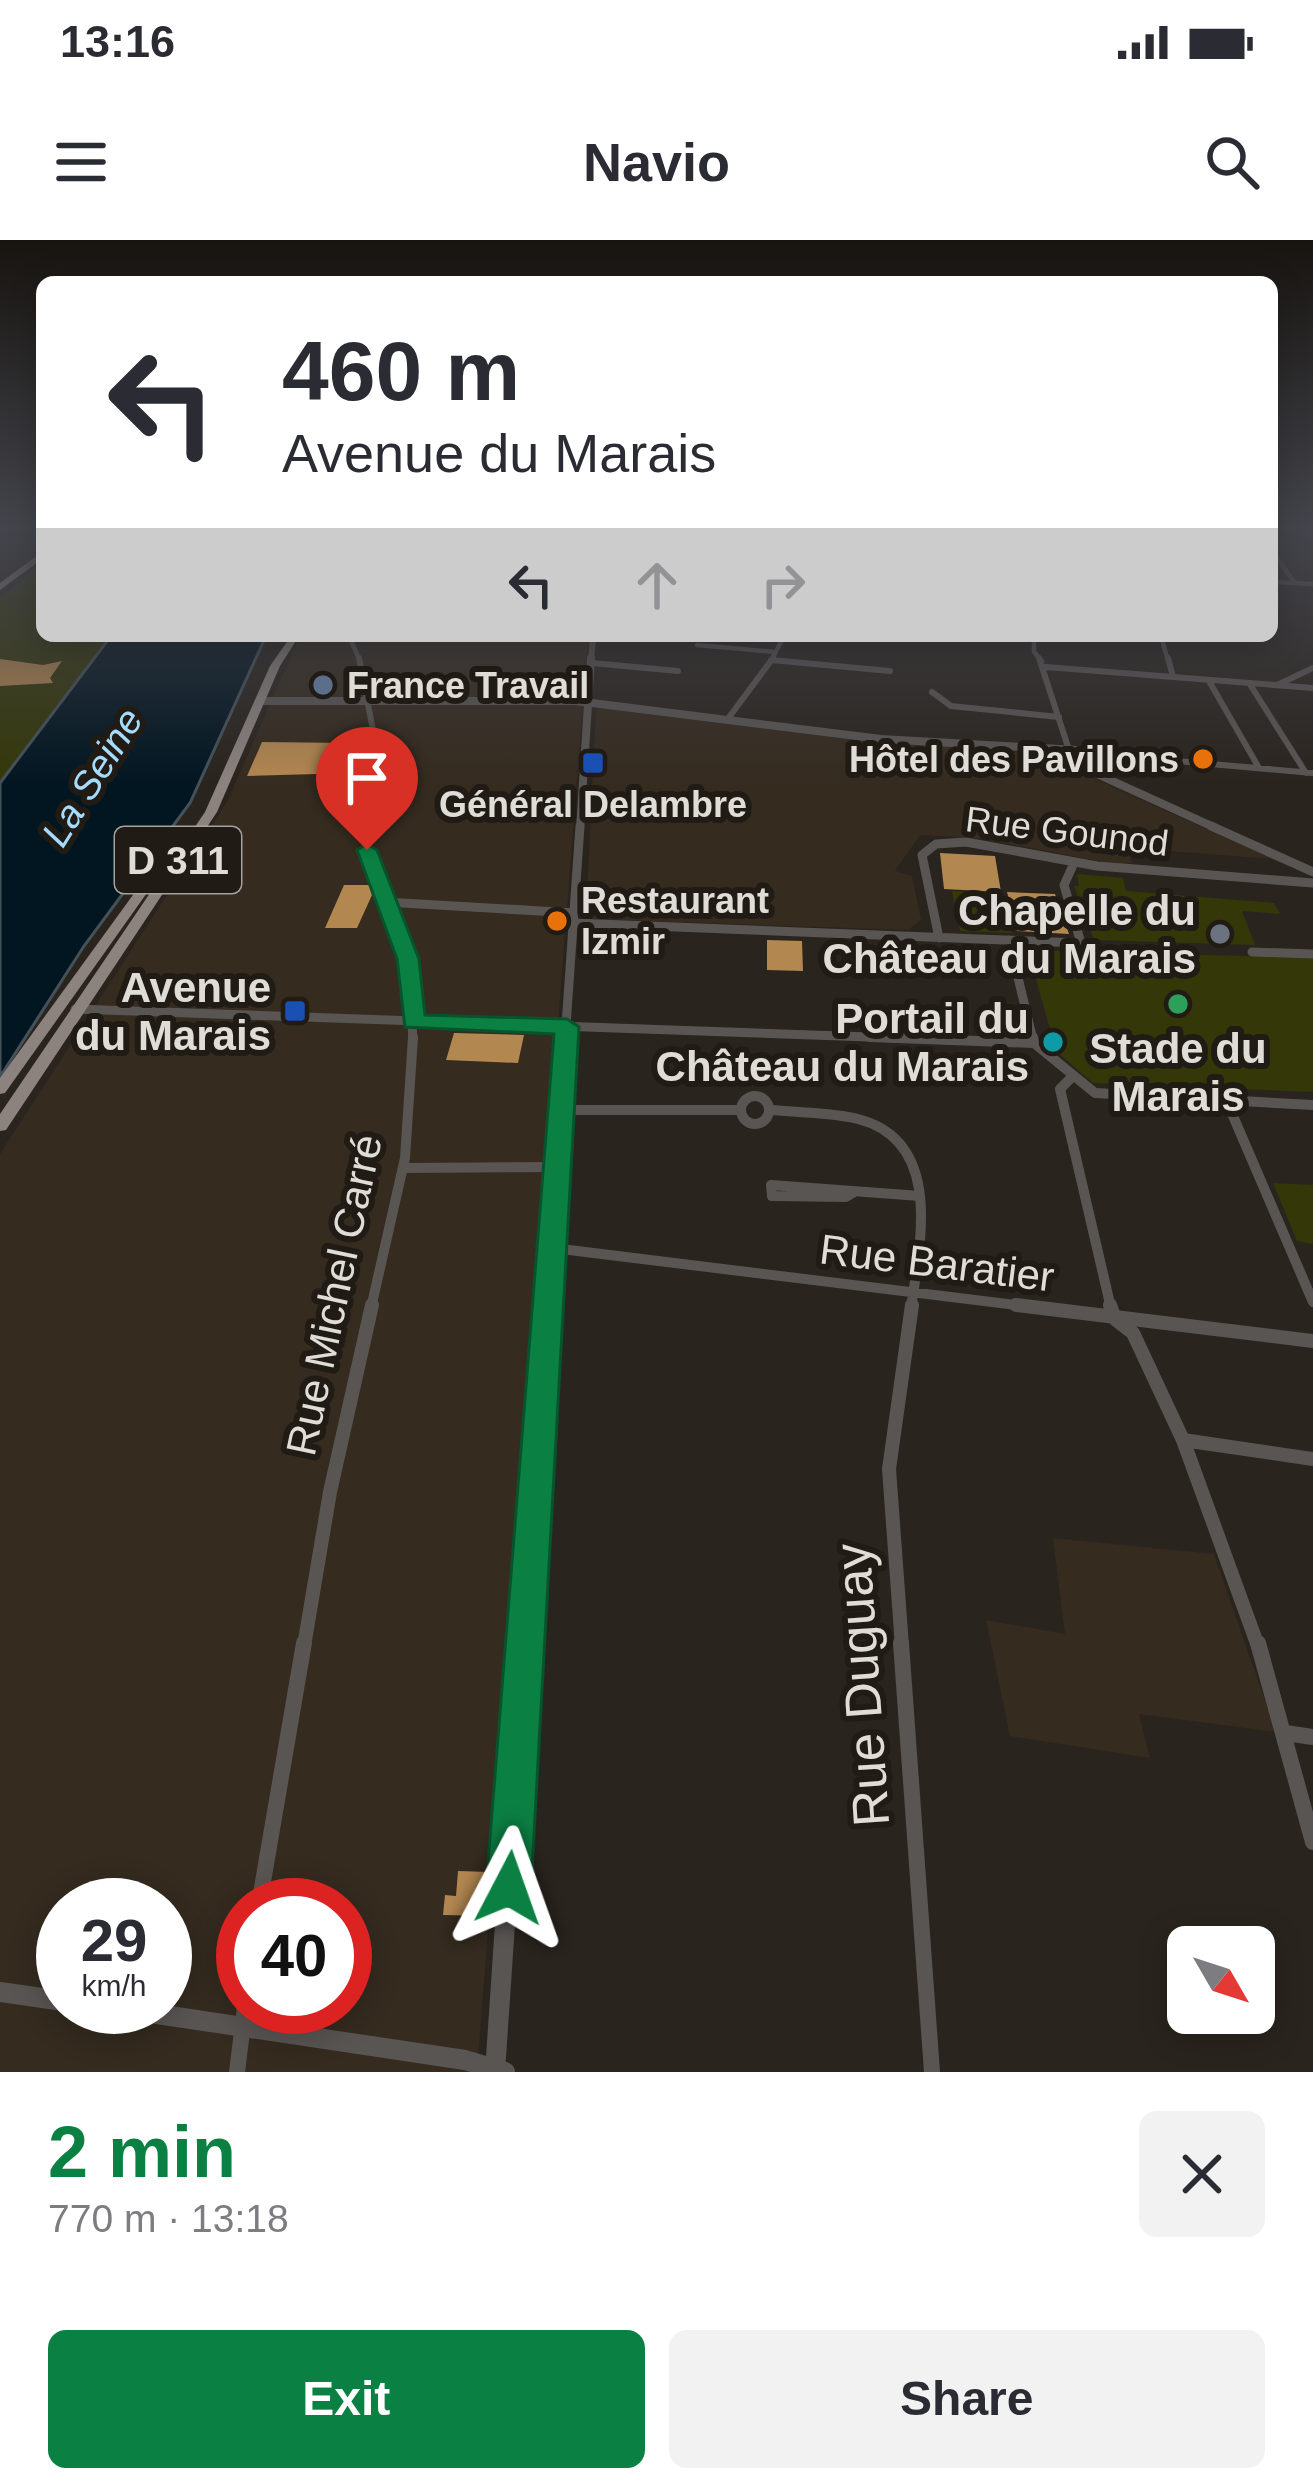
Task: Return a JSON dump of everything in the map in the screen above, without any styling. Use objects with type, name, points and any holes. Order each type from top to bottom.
[{"type":"main road","name":"D 311","points":[[0,1088],[205,802],[282,642]]},
{"type":"main road","name":"D 311","points":[[0,1126],[211,812],[253,702],[291,642]]},
{"type":"main road","points":[[39,1030],[75,1009],[71,984]]},
{"type":"main road","name":"D 311","points":[[0,1144],[41,1080],[45,1055]]},
{"type":"street","name":"Rue Michel Carré","points":[[265,1878],[329,1492],[403,1168],[414,1022],[408,959],[365,833],[377,751],[352,642]]},
{"type":"street","points":[[327,2034],[499,2071],[593,642]]},
{"type":"street","points":[[727,720],[781,642]]},
{"type":"street","points":[[1034,642],[1034,652],[1046,667],[1064,752],[1076,763],[1313,870]]},
{"type":"street","points":[[1163,642],[1174,676]]},
{"type":"street","points":[[697,645],[890,671]]},
{"type":"street","points":[[592,663],[679,671]]},
{"type":"street","points":[[1046,667],[1313,688]]},
{"type":"street","points":[[1277,685],[1313,668]]},
{"type":"street","points":[[1209,680],[1259,768]]},
{"type":"street","points":[[1250,684],[1310,773]]},
{"type":"street","points":[[932,692],[951,706],[1059,717]]},
{"type":"street","points":[[253,702],[589,702],[886,739],[1310,773]]},
{"type":"street","points":[[1076,763],[1092,756]]},
{"type":"street","points":[[1092,756],[1121,782],[1313,870]]},
{"type":"street","name":"Rue Gounod","points":[[939,938],[922,863],[927,849],[966,842],[1074,863],[1313,883]]},
{"type":"street","points":[[385,902],[574,918],[1081,943],[1064,885],[1074,863]]},
{"type":"street","points":[[1293,881],[1299,866]]},
{"type":"street","points":[[1010,940],[1034,1043],[1072,1077],[1105,1094],[1313,1105]]},
{"type":"street","points":[[1252,952],[1313,954]]},
{"type":"street","points":[[75,1009],[1034,1043]]},
{"type":"street","points":[[1072,1077],[1060,1089],[1115,1319],[1133,1333],[1184,1439],[1252,1623],[1313,1842]]},
{"type":"street","points":[[738,1109],[742,1101],[755,1098],[773,1110],[861,1119],[891,1137],[916,1167],[920,1196],[856,1191],[844,1184],[771,1185],[772,1196],[846,1197],[856,1191]]},
{"type":"street","points":[[1227,1102],[1313,1302]]},
{"type":"street","points":[[561,1110],[738,1109],[755,1121],[766,1120],[773,1110]]},
{"type":"street","points":[[403,1168],[558,1167]]},
{"type":"street","name":"Rue Duguay","points":[[920,1196],[923,1221],[889,1469],[932,2072]]},
{"type":"street","name":"Rue Baratier","points":[[553,1247],[1313,1341]]},
{"type":"street","points":[[1184,1439],[1313,1459]]},
{"type":"street","points":[[1286,1733],[1313,1737]]},
{"type":"street","points":[[0,1992],[36,1997]]},
{"type":"street","points":[[237,2072],[242,2034]]},
{"type":"shaded area","points":[[297,642],[588,642],[477,2072],[0,2072],[0,1154],[228,800]]},
{"type":"shaded area","points":[[596,710],[1044,756],[1273,859],[1129,848],[1132,863],[1115,864],[977,838],[920,835],[895,871],[912,876],[921,920],[908,930],[593,919],[586,915]]},
{"type":"shaded area","points":[[1053,1538],[1214,1554],[1276,1732],[1139,1714],[1150,1758],[1010,1736],[986,1620],[1065,1634]]},
{"type":"green space","points":[[0,613],[36,613],[36,642],[106,642],[0,783]]},
{"type":"green space","points":[[1077,874],[1123,878],[1126,891],[1274,903],[1280,914],[1242,911],[1255,945],[1094,940],[1074,886],[1079,886]]},
{"type":"green space","points":[[952,891],[1002,893],[1012,933],[960,931]]},
{"type":"green space","name":"Stade du Marais","points":[[1028,950],[1313,958],[1313,1092],[1093,1083],[1056,1051]]},
{"type":"green space","points":[[1273,1183],[1313,1185],[1313,1244],[1297,1241]]},
{"type":"water","name":"La Seine","points":[[106,642],[263,642],[190,803],[84,946],[0,1077],[0,783]]},
{"type":"building","points":[[0,659],[43,665],[62,661],[50,678],[53,683],[0,686]]},
{"type":"building","points":[[262,742],[348,743],[345,752],[359,752],[353,773],[247,776]]},
{"type":"building","points":[[940,853],[995,856],[1001,892],[944,889]]},
{"type":"building","points":[[344,885],[369,885],[372,895],[357,928],[325,928]]},
{"type":"building","points":[[1007,892],[1055,894],[1069,934],[1017,931]]},
{"type":"building","points":[[767,940],[802,941],[803,971],[767,970]]},
{"type":"building","points":[[454,1033],[524,1035],[518,1063],[446,1060]]},
{"type":"building","points":[[458,1871],[490,1872],[487,1916],[443,1915],[445,1895],[456,1896]]},
{"type":"place","name":"France Travail","points":[[323,685]]},
{"type":"place","name":"Hôtel des Pavillons","points":[[1203,759]]},
{"type":"place","name":"Général Delambre","points":[[593,763]]},
{"type":"place","name":"Restaurant Izmir","points":[[557,921]]},
{"type":"place","name":"Chapelle du Château du Marais","points":[[1220,934]]},
{"type":"place","name":"Stade du Marais","points":[[1178,1004]]},
{"type":"place","name":"Avenue du Marais","points":[[295,1011]]},
{"type":"place","name":"Portail du Château du Marais","points":[[1053,1042]]},
{"type":"route","points":[[367,850],[408,959],[414,1022],[567,1027],[509,1888]]}]
